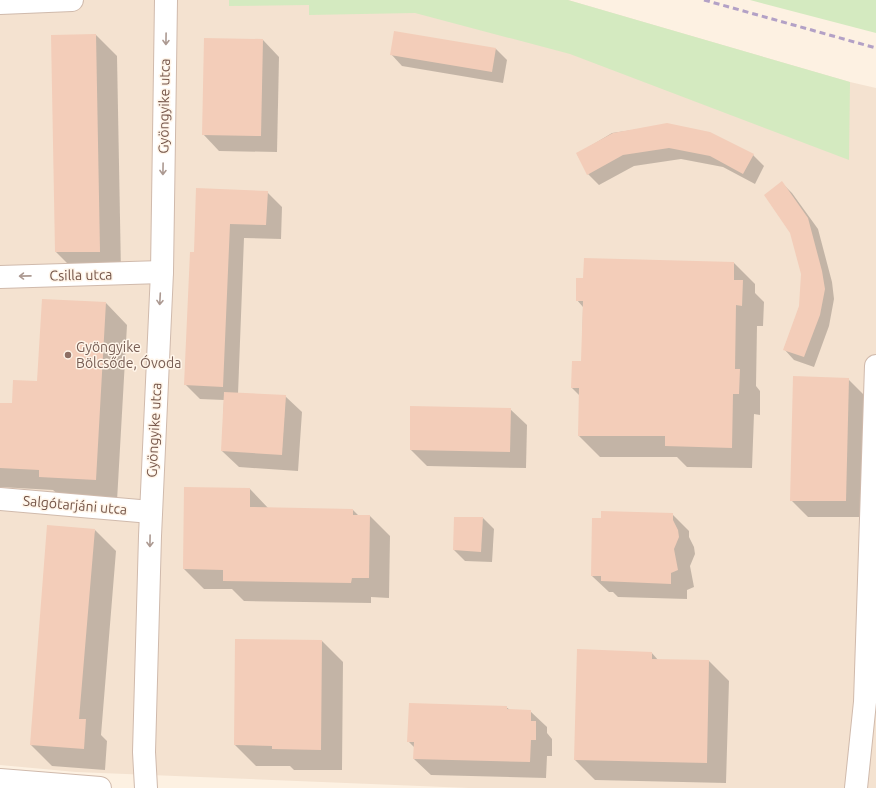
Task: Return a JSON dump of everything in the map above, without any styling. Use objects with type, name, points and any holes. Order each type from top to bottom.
[{"type":"street","points":[[0,3],[72,0]]},
{"type":"street","name":"Gyöngyike utca","points":[[146,788],[144,752],[151,512],[162,272],[166,0]]},
{"type":"street","name":"Csilla utca","points":[[0,277],[162,272]]},
{"type":"street","points":[[856,788],[871,702],[876,366]]},
{"type":"street","name":"Salgótarjáni utca","points":[[0,499],[151,512]]},
{"type":"street","points":[[0,780],[100,788]]},
{"type":"shaded area","points":[[0,0],[568,0],[850,82],[876,88],[876,788],[469,788],[76,772],[0,765]]},
{"type":"green space","points":[[229,0],[568,0],[850,82],[849,160],[570,54],[415,13],[309,15],[309,5],[229,6]]},
{"type":"green space","points":[[750,0],[876,0],[876,33]]},
{"type":"building","points":[[394,31],[496,48],[492,72],[390,55]]},
{"type":"building","points":[[96,34],[100,252],[55,252],[51,35]]},
{"type":"building","points":[[204,38],[263,39],[261,136],[202,135]]},
{"type":"building","points":[[667,123],[710,132],[754,154],[743,174],[710,156],[669,148],[623,155],[587,175],[576,153],[613,133]]},
{"type":"building","points":[[782,181],[808,218],[822,271],[825,289],[820,315],[804,357],[783,350],[799,306],[801,274],[790,233],[764,195]]},
{"type":"building","points":[[196,188],[268,191],[266,225],[230,224],[223,387],[184,385],[190,252],[194,252]]},
{"type":"building","points":[[584,258],[734,262],[734,280],[743,280],[742,306],[736,305],[735,369],[740,369],[739,394],[733,394],[732,448],[665,446],[665,436],[578,436],[579,388],[571,388],[572,361],[581,361],[583,301],[576,301],[576,278],[583,278]]},
{"type":"building","points":[[42,299],[106,302],[96,480],[39,477],[39,470],[0,468],[0,403],[12,403],[13,380],[37,381]]},
{"type":"building","points":[[793,376],[849,378],[846,501],[790,501]]},
{"type":"building","points":[[224,392],[286,395],[282,455],[221,451]]},
{"type":"building","points":[[410,406],[511,408],[510,452],[410,450]]},
{"type":"building","points":[[184,487],[250,488],[250,507],[353,509],[353,515],[370,515],[369,578],[352,578],[351,583],[223,581],[223,570],[183,569]]},
{"type":"building","points":[[601,511],[673,513],[673,520],[678,530],[679,537],[674,549],[678,570],[671,573],[671,584],[601,581],[601,576],[591,576],[592,518],[601,518]]},
{"type":"building","points":[[454,517],[483,517],[481,552],[453,550]]},
{"type":"building","points":[[47,525],[95,529],[79,719],[86,719],[84,749],[30,745]]},
{"type":"building","points":[[235,639],[322,640],[321,750],[272,749],[272,746],[234,745]]},
{"type":"building","points":[[577,649],[652,652],[652,659],[709,660],[707,763],[574,760]]},
{"type":"building","points":[[409,703],[507,706],[507,709],[531,710],[531,721],[536,721],[536,740],[531,740],[530,762],[413,759],[414,742],[407,742]]},
{"type":"railway","points":[[704,0],[876,48]]},
{"type":"place","name":"Gyöngyike Bölcsőde, Óvoda","points":[[68,355]]}]
